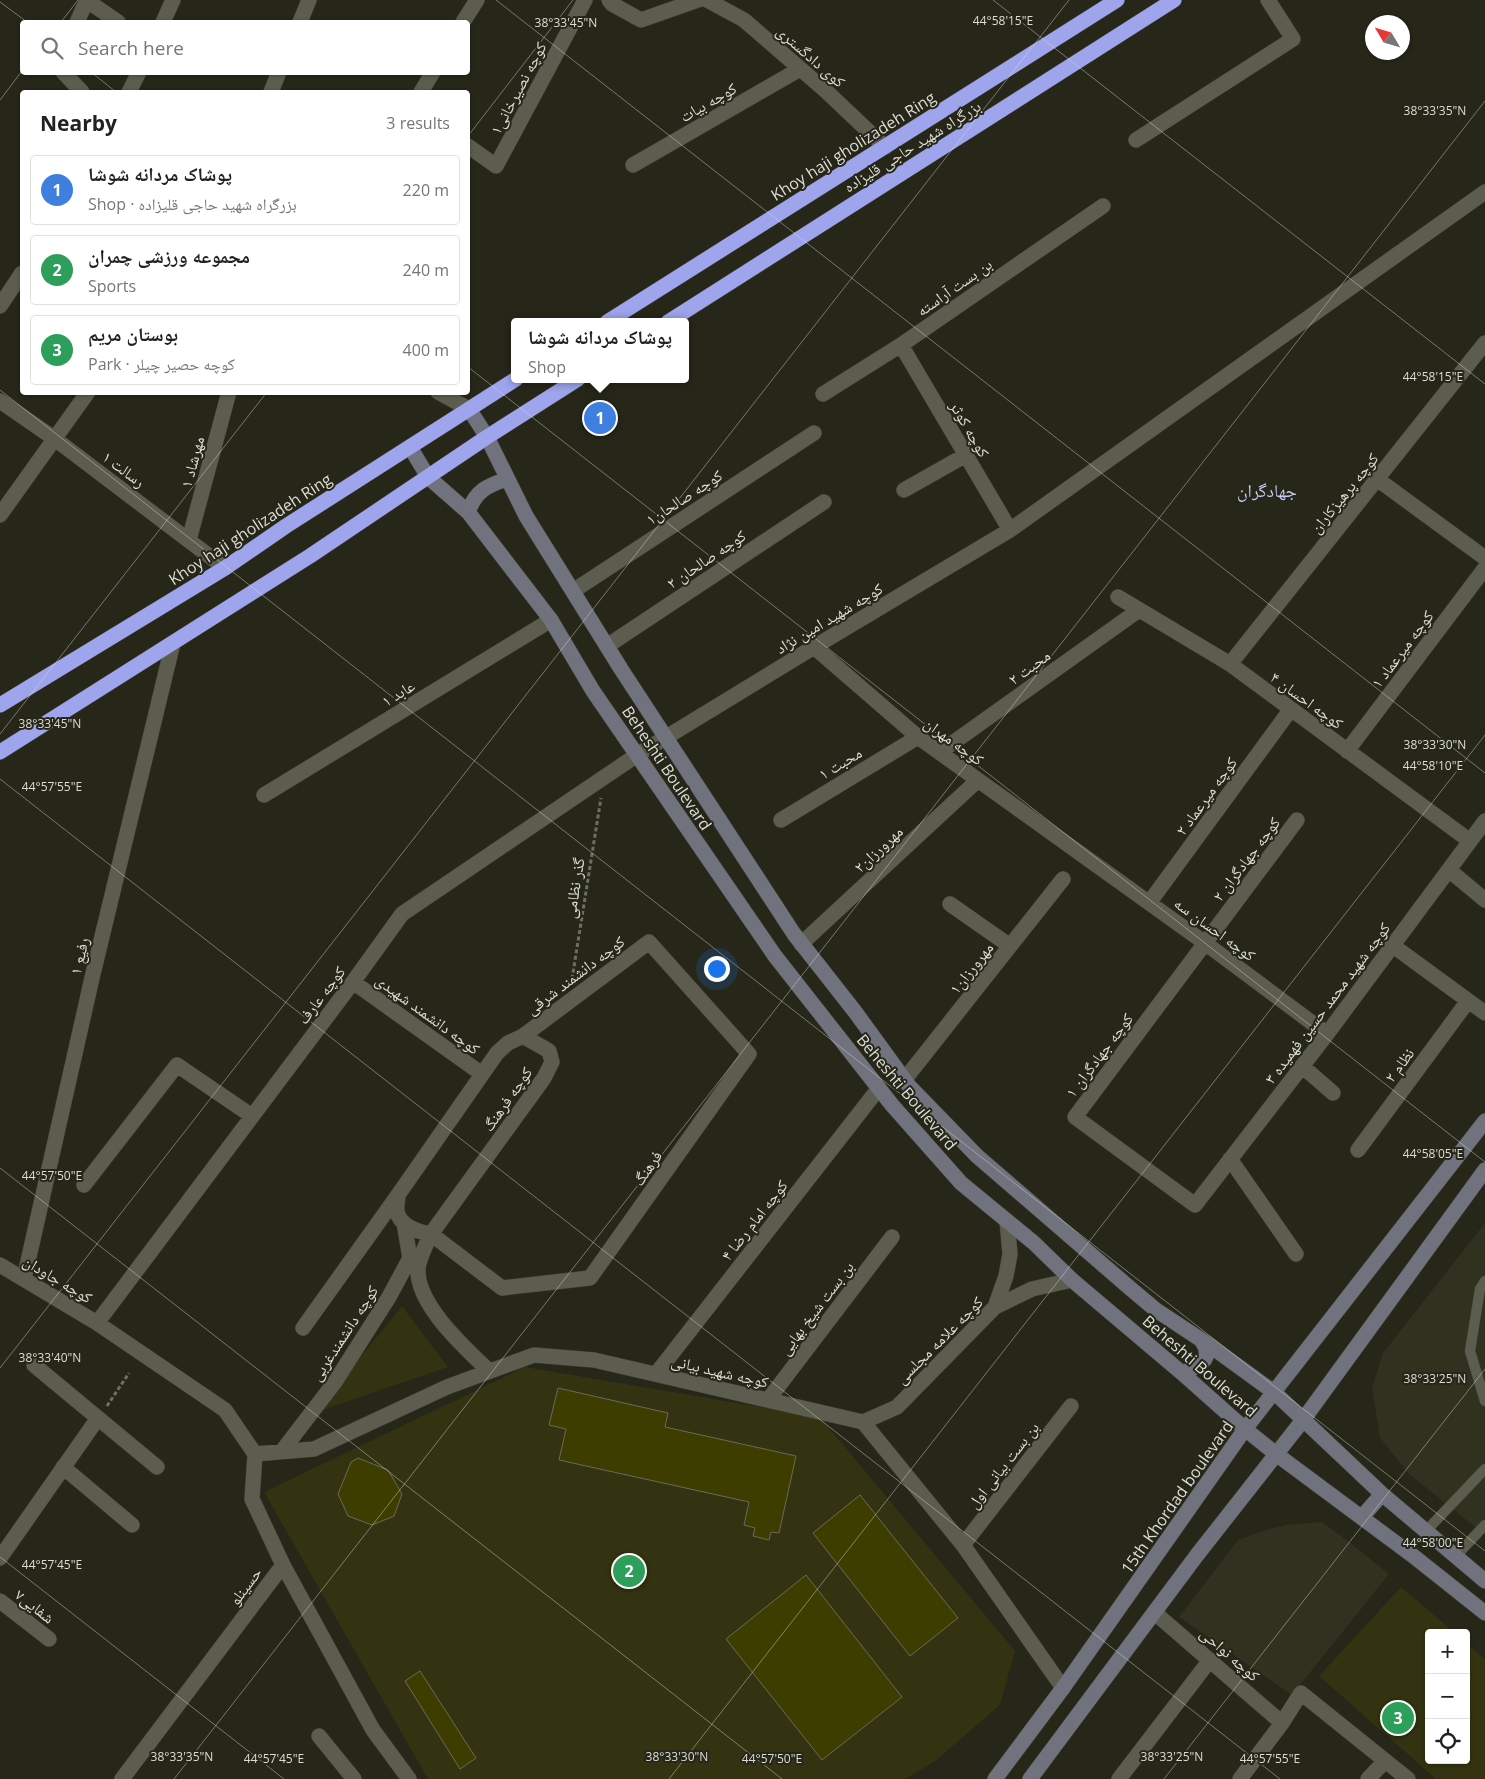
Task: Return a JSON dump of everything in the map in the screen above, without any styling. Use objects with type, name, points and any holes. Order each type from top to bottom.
[{"type":"highway","name":"Khoy haji gholizadeh Ring","points":[[614,318],[1116,0]]},
{"type":"highway","name":"بزرگراه شهید حاجی قلیزاده","points":[[674,318],[1174,0]]},
{"type":"highway","name":"Khoy haji gholizadeh Ring","points":[[0,705],[225,568],[286,526],[511,382]]},
{"type":"highway","points":[[0,752],[310,556],[487,437],[572,383]]},
{"type":"main road","name":"Beheshti Boulevard","points":[[469,409],[487,437],[526,516],[607,646],[802,944],[905,1079],[977,1156],[1156,1310],[1275,1393],[1382,1494],[1485,1581]]},
{"type":"main road","name":"Beheshti Boulevard","points":[[410,448],[428,476],[468,512],[550,620],[593,691],[775,956],[879,1088],[961,1183],[1034,1244],[1072,1280],[1245,1429],[1412,1555],[1485,1613]]},
{"type":"main road","points":[[468,512],[473,499],[488,485],[507,479]]},
{"type":"main road","name":"15th Khordad boulevard","points":[[995,1779],[1063,1688],[1245,1429],[1275,1393],[1485,1121]]},
{"type":"main road","points":[[1030,1779],[1197,1555],[1304,1420],[1485,1170]]},
{"type":"main road","points":[[1182,1373],[1196,1368],[1204,1360],[1206,1349],[1201,1340]]},
{"type":"main road","points":[[1362,1517],[1382,1494]]},
{"type":"street","points":[[78,20],[87,0],[115,20]]},
{"type":"street","points":[[163,20],[173,0]]},
{"type":"street","points":[[301,20],[309,0]]},
{"type":"street","points":[[464,20],[477,0]]},
{"type":"street","name":"کوچه نصیرخانی۱","points":[[470,147],[496,166],[585,0]]},
{"type":"street","points":[[609,0],[612,4],[641,20],[698,0]]},
{"type":"street","name":"کوی دادگستری","points":[[707,0],[744,20],[885,147]]},
{"type":"street","points":[[1136,140],[1293,39],[1268,0]]},
{"type":"street","name":"کوچه بیات","points":[[633,165],[800,69]]},
{"type":"street","points":[[66,75],[80,90]]},
{"type":"street","points":[[130,90],[138,75]]},
{"type":"street","points":[[272,90],[278,75]]},
{"type":"street","points":[[422,90],[431,75]]},
{"type":"street","name":"کوچه شهید امین نژاد","points":[[637,755],[814,646],[1010,530],[1485,192]]},
{"type":"street","name":"بن بست آراسته","points":[[823,394],[901,345],[1103,206]]},
{"type":"street","points":[[0,306],[20,276]]},
{"type":"street","name":"کوچه پرهیزکاران","points":[[1230,664],[1485,343]]},
{"type":"street","name":"کوچه کوثر","points":[[901,345],[1010,530]]},
{"type":"street","points":[[0,515],[86,395]]},
{"type":"street","name":"مهرشاد ۱","points":[[189,540],[228,395]]},
{"type":"street","points":[[443,395],[469,409]]},
{"type":"street","name":"رسالت ۱","points":[[0,401],[56,438],[225,568]]},
{"type":"street","name":"کوچه صالحان۱","points":[[573,591],[814,433]]},
{"type":"street","points":[[904,490],[966,456]]},
{"type":"street","points":[[1377,480],[1485,558]]},
{"type":"street","name":"کوچه صالحان ۲","points":[[607,646],[824,502]]},
{"type":"street","name":"کوچه میرعماد ۱","points":[[1348,751],[1485,568]]},
{"type":"street","name":"کوچه احسان ۴","points":[[1118,597],[1230,664],[1470,841]]},
{"type":"street","name":"محبت ۲","points":[[940,752],[1139,610]]},
{"type":"street","name":"عابد ۱","points":[[264,795],[550,620]]},
{"type":"street","name":"رفیع ۱","points":[[24,1278],[92,978],[173,643]]},
{"type":"street","name":"کوچه مهران","points":[[814,646],[918,737],[1081,854]]},
{"type":"street","name":"کوچه میرعماد ۲","points":[[1149,903],[1291,709]]},
{"type":"street","name":"محبت ۱","points":[[781,820],[918,737]]},
{"type":"street","name":"کوچه عارف","points":[[97,1323],[402,914],[637,755]]},
{"type":"street","name":"مهرورزان۲","points":[[802,944],[978,780]]},
{"type":"street","name":"کوچه جهادگران ۲","points":[[1205,943],[1297,820]]},
{"type":"street","name":"کوچه شهید محمد حسین فهمیده ۳","points":[[1195,1205],[1327,1034],[1485,821]]},
{"type":"street","name":"کوچه احسان سه","points":[[1081,854],[1327,1034]]},
{"type":"street","points":[[1449,870],[1485,900]]},
{"type":"street","name":"مهرورزان۱","points":[[905,1079],[1063,879]]},
{"type":"street","points":[[950,904],[1010,946]]},
{"type":"street","name":"کوچه دانشمند شرقی","points":[[523,1036],[649,942]]},
{"type":"street","name":"فرهنگ","points":[[431,1234],[502,1288],[590,1278],[749,1054],[649,942]]},
{"type":"street","name":"کوچه جهادگران ۱","points":[[1195,1205],[1075,1117],[1205,943]]},
{"type":"street","points":[[1392,945],[1485,1013]]},
{"type":"street","name":"کوچه دانشمند شهیدی","points":[[353,982],[482,1074]]},
{"type":"street","name":"نظام ۲","points":[[1358,1150],[1468,1001]]},
{"type":"street","name":"کوچه فرهنگ","points":[[303,1328],[497,1052],[508,1043],[523,1036],[550,1051],[552,1062],[544,1078],[431,1234]]},
{"type":"street","points":[[84,1185],[177,1065],[252,1116]]},
{"type":"street","points":[[1302,1066],[1333,1093]]},
{"type":"street","name":"کوچه امام رضا ۴","points":[[656,1374],[879,1088]]},
{"type":"street","points":[[1230,1159],[1296,1254]]},
{"type":"street","points":[[398,1195],[397,1213],[404,1223],[418,1232],[431,1234],[417,1268],[421,1290],[453,1336],[489,1372]]},
{"type":"street","points":[[995,1307],[1006,1276],[1010,1254],[1007,1221]]},
{"type":"street","name":"کوچه دانشمندغربی","points":[[282,1451],[335,1382],[389,1297],[410,1258],[404,1223]]},
{"type":"street","name":"بن بست شیخ بهایی","points":[[768,1400],[892,1236]]},
{"type":"street","name":"کوچه جاودان","points":[[0,1265],[97,1323],[225,1410],[254,1454]]},
{"type":"street","name":"کوچه علامه مجلسی","points":[[863,1422],[897,1407],[995,1307],[1032,1289],[1072,1280]]},
{"type":"street","name":"کوچه شهید بیانی","points":[[254,1454],[314,1449],[447,1387],[534,1355],[594,1360],[863,1422]]},
{"type":"street","points":[[34,1365],[157,1467]]},
{"type":"street","name":"بن بست بیانی اول","points":[[963,1545],[1071,1406]]},
{"type":"street","points":[[2,1551],[98,1418]]},
{"type":"street","points":[[863,1422],[963,1545],[1063,1688]]},
{"type":"street","points":[[254,1454],[252,1499],[283,1565]]},
{"type":"street","points":[[63,1467],[132,1525]]},
{"type":"street","name":"حسینلو","points":[[122,1779],[283,1565],[373,1730],[409,1779]]},
{"type":"street","name":"شفایی۷","points":[[0,1601],[49,1639]]},
{"type":"street","name":"کوچه نواحی","points":[[1155,1613],[1282,1723]]},
{"type":"street","points":[[1119,1779],[1210,1660]]},
{"type":"street","points":[[1240,1779],[1282,1723],[1301,1693],[1408,1779]]},
{"type":"street","points":[[319,1736],[354,1779]]},
{"type":"street","points":[[1368,1779],[1385,1761]]},
{"type":"lane","points":[[1485,1281],[1480,1289],[1470,1351],[1485,1401]]},
{"type":"lane","points":[[1426,1531],[1485,1469]]},
{"type":"lane","points":[[1455,1557],[1485,1525]]},
{"type":"path","name":"گذر نظامی","points":[[569,1002],[604,778]]},
{"type":"path","points":[[98,1418],[129,1373]]},
{"type":"shaded area","points":[[1485,1223],[1485,1535],[1409,1474],[1380,1438],[1372,1388],[1383,1353]]},
{"type":"shaded area","points":[[402,1306],[448,1367],[316,1412]]},
{"type":"shaded area","points":[[525,1367],[820,1417],[1015,1651],[1000,1705],[934,1762],[905,1779],[428,1779],[264,1492]]},
{"type":"shaded area","points":[[1322,1522],[1389,1574],[1292,1695],[1179,1617],[1238,1540],[1286,1525]]},
{"type":"shaded area","points":[[1401,1587],[1450,1629],[1425,1629],[1425,1764],[1470,1764],[1470,1646],[1485,1659],[1485,1779],[1436,1779],[1319,1676]]},
{"type":"building","points":[[558,1388],[668,1413],[665,1427],[796,1456],[779,1533],[771,1532],[769,1540],[753,1536],[755,1528],[744,1525],[749,1502],[559,1460],[566,1429],[549,1425]]},
{"type":"building","points":[[358,1458],[388,1470],[402,1494],[394,1516],[372,1525],[348,1516],[338,1494],[351,1462]]},
{"type":"building","points":[[860,1495],[958,1618],[910,1656],[813,1533]]},
{"type":"building","points":[[806,1575],[902,1697],[822,1760],[726,1639]]},
{"type":"building","points":[[420,1671],[476,1758],[460,1769],[405,1681]]},
{"type":"place","name":"پوشاک مردانه شوشا","points":[[600,418]]},
{"type":"place","name":"مجموعه ورزشی چمران","points":[[629,1571]]},
{"type":"place","name":"بوستان مریم","points":[[1398,1718]]},
{"type":"district","name":"جهادگران","points":[[1267,491]]}]
